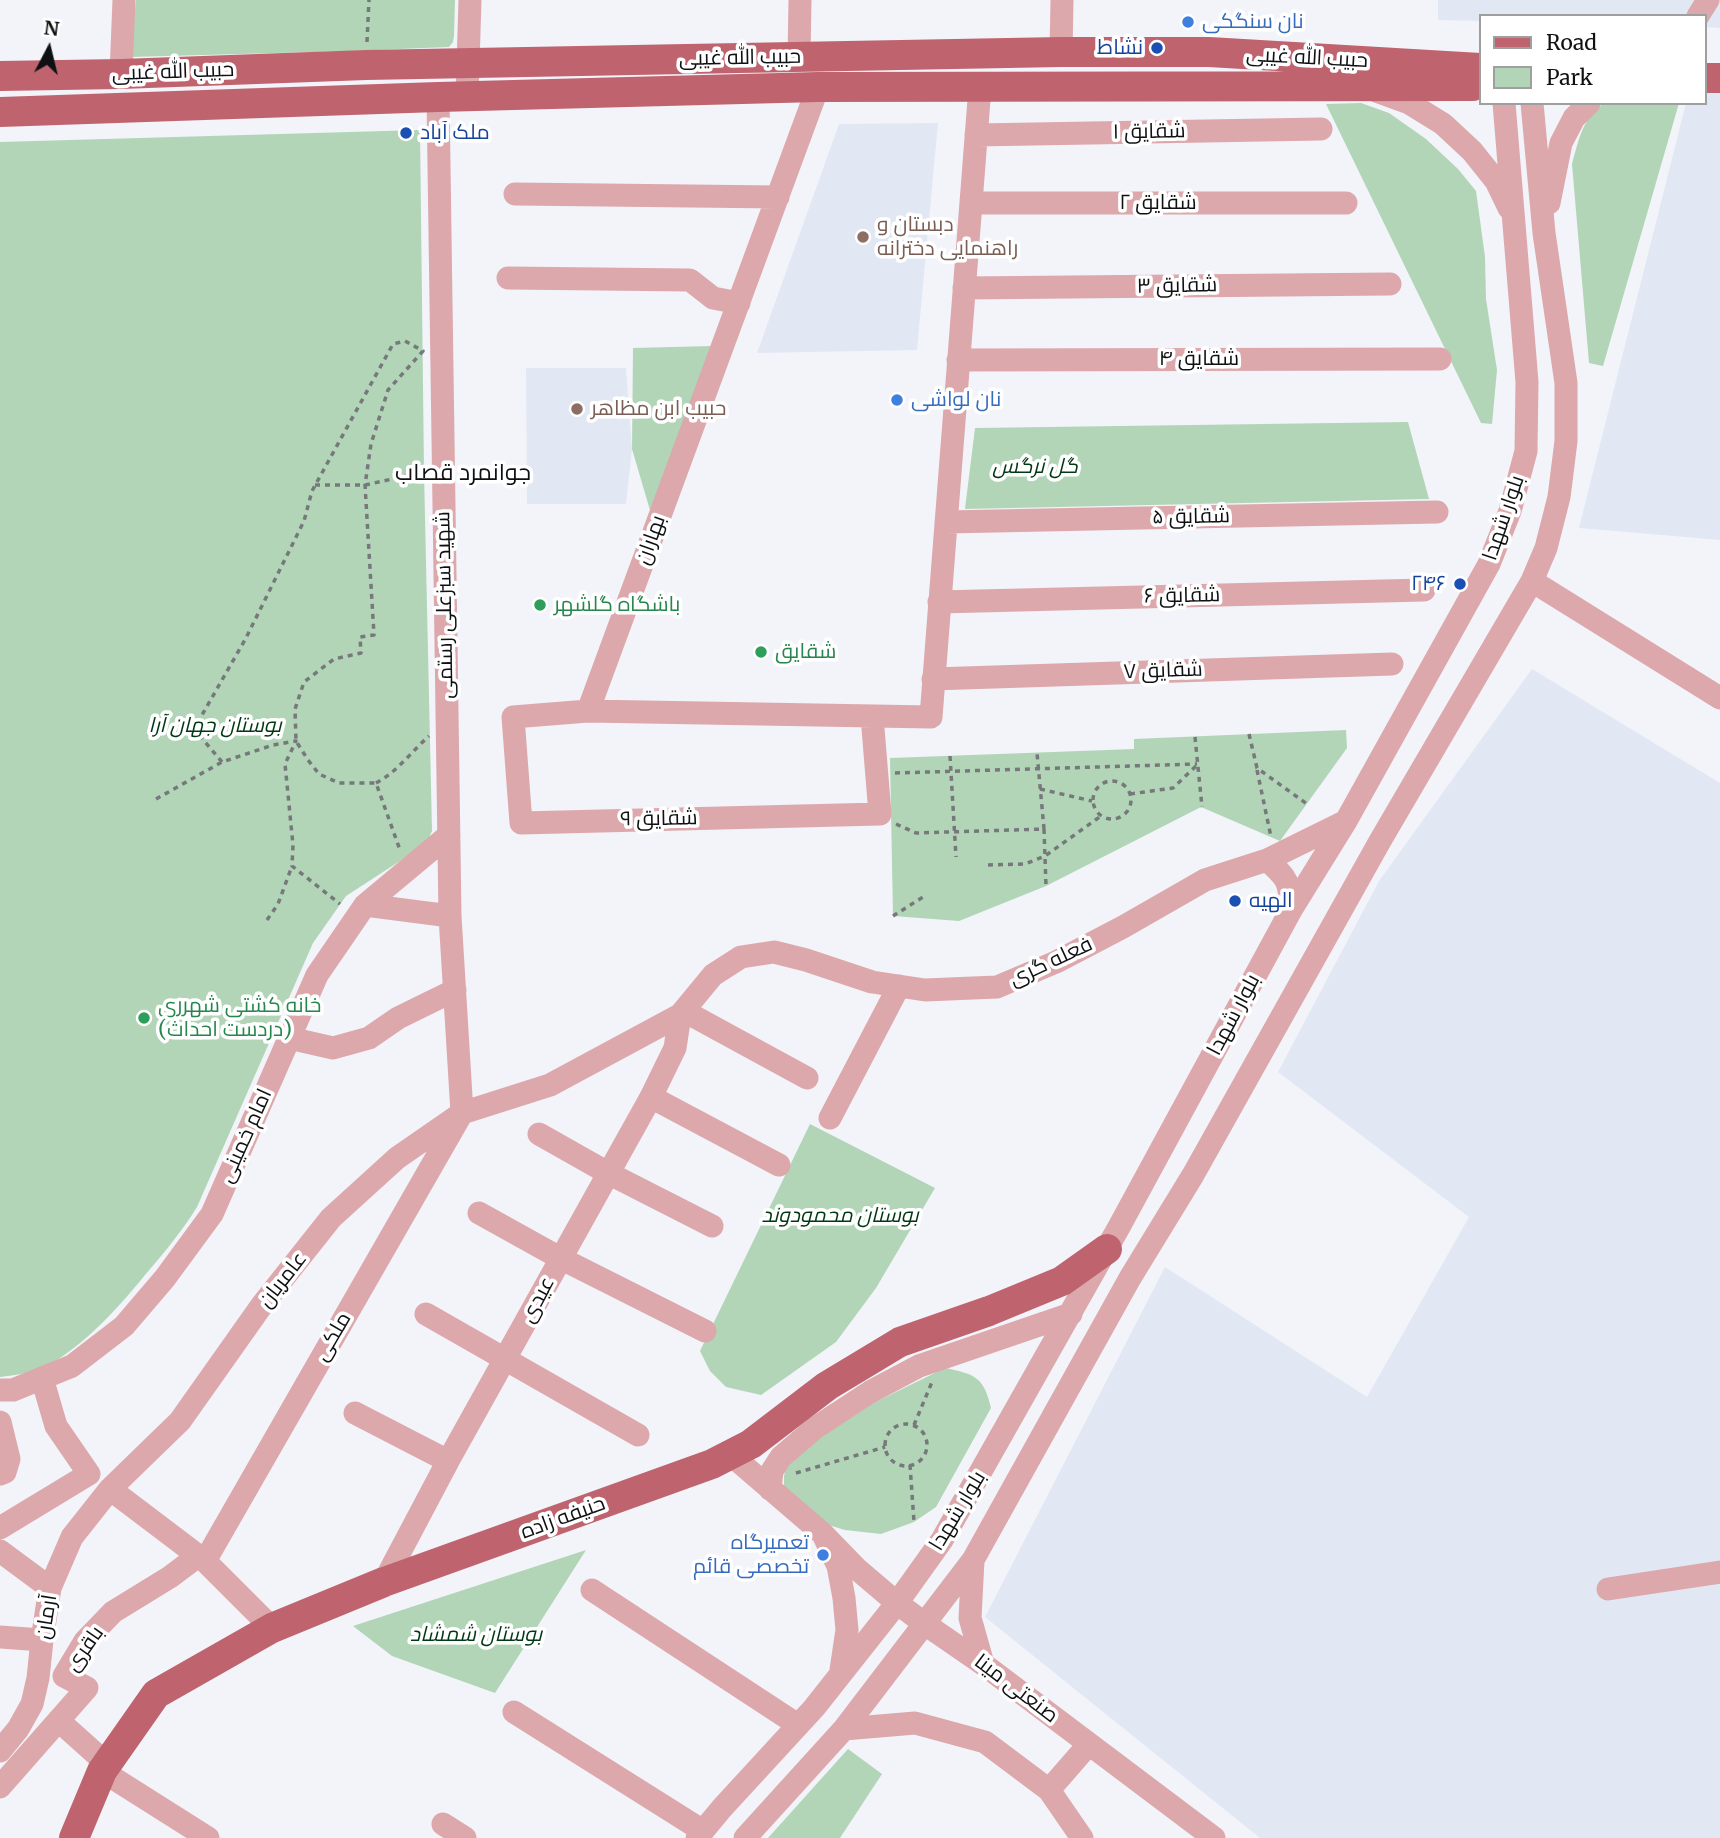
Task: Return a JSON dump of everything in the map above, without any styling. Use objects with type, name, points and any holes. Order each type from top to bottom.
[{"type":"main road","name":"حبیب الله غیبی","points":[[0,76],[366,65],[1060,52],[1209,52],[1478,68]]},
{"type":"main road","points":[[1209,52],[1210,85]]},
{"type":"main road","name":"حبیب الله غیبی","points":[[0,111],[818,87],[1478,86]]},
{"type":"main road","name":"حنیفه زاده","points":[[74,1838],[104,1767],[156,1693],[272,1628],[384,1582],[712,1464],[751,1444],[827,1386],[900,1342],[989,1311],[1062,1281],[1107,1249]]},
{"type":"street","points":[[121,74],[124,0]]},
{"type":"street","name":"شهید سبزعلی رستمی","points":[[462,1113],[450,916],[449,835],[452,97],[468,64],[470,0]]},
{"type":"street","points":[[799,57],[800,0]]},
{"type":"street","points":[[1060,52],[1062,0]]},
{"type":"street","points":[[1363,85],[1409,103],[1443,124],[1472,151],[1496,181],[1514,220]]},
{"type":"street","name":"بهاران","points":[[588,712],[818,87]]},
{"type":"street","points":[[588,712],[931,716],[980,87]]},
{"type":"street","name":"بلوار شهدا","points":[[700,1835],[814,1708],[942,1540],[1107,1249],[1291,910],[1346,821],[1489,564],[1510,510],[1526,450],[1527,396],[1504,105]]},
{"type":"street","name":"بلوار شهدا","points":[[745,1838],[844,1729],[973,1560],[1130,1278],[1193,1175],[1380,841],[1532,581],[1546,548],[1559,498],[1566,441],[1566,383],[1544,233],[1532,105]]},
{"type":"street","points":[[1544,233],[1561,143],[1574,118],[1587,105]]},
{"type":"street","name":"شقایق ۱","points":[[976,135],[1321,129]]},
{"type":"street","points":[[515,194],[778,197]]},
{"type":"street","name":"شقایق ۲","points":[[971,203],[1346,203]]},
{"type":"street","points":[[508,278],[690,280],[713,298],[739,303]]},
{"type":"street","name":"شقایق ۳","points":[[964,288],[1390,284]]},
{"type":"street","name":"شقایق ۴","points":[[958,360],[1440,359]]},
{"type":"street","name":"شقایق ۵","points":[[946,522],[1437,512]]},
{"type":"street","points":[[1532,581],[1717,688]]},
{"type":"street","name":"شقایق ۶","points":[[939,602],[1424,590]]},
{"type":"street","name":"شقایق ۷","points":[[933,679],[1392,663]]},
{"type":"street","name":"شقایق ۹","points":[[588,712],[513,717],[521,823],[880,814],[872,716]]},
{"type":"street","points":[[1346,821],[1380,841]]},
{"type":"street","name":"فعله گری","points":[[682,1013],[713,975],[741,957],[774,952],[872,982],[925,990],[997,988],[1056,962],[1205,880],[1269,849],[1346,821]]},
{"type":"street","name":"امام خمینی","points":[[0,1390],[13,1390],[72,1366],[124,1326],[166,1278],[212,1214],[317,975],[365,905],[449,835]]},
{"type":"street","points":[[1269,849],[1290,887],[1291,910]]},
{"type":"street","points":[[365,905],[450,916]]},
{"type":"street","points":[[830,1118],[899,986]]},
{"type":"street","points":[[289,1038],[333,1048],[369,1038],[398,1018],[455,989]]},
{"type":"street","points":[[682,1013],[807,1078]]},
{"type":"street","name":"عیدی","points":[[384,1582],[448,1461],[651,1097],[675,1048],[682,1013]]},
{"type":"street","name":"عامریان","points":[[110,1489],[180,1421],[255,1315],[331,1218],[397,1158],[462,1113],[550,1085],[682,1013]]},
{"type":"street","points":[[651,1097],[779,1165]]},
{"type":"street","name":"ملکی","points":[[202,1558],[462,1113]]},
{"type":"street","points":[[539,1133],[608,1173],[712,1226]]},
{"type":"street","points":[[479,1213],[560,1258],[705,1331]]},
{"type":"street","points":[[426,1314],[638,1435]]},
{"type":"street","points":[[777,1483],[772,1471],[780,1457],[815,1428],[870,1392],[919,1366],[1070,1314]]},
{"type":"street","points":[[0,1528],[89,1474],[56,1426],[41,1378]]},
{"type":"street","points":[[355,1413],[448,1461]]},
{"type":"street","points":[[0,1422],[9,1460],[5,1472],[0,1474]]},
{"type":"street","name":"صنعتی مینا","points":[[730,1454],[777,1483],[857,1569],[897,1602],[1214,1838]]},
{"type":"street","points":[[110,1489],[202,1558],[272,1628]]},
{"type":"street","name":"آرمان","points":[[0,1751],[18,1729],[32,1704],[50,1588],[72,1537],[110,1489]]},
{"type":"street","points":[[823,1534],[838,1566],[844,1598],[847,1630],[840,1673]]},
{"type":"street","points":[[0,1551],[50,1588]]},
{"type":"street","name":"باقری","points":[[0,1787],[87,1688],[64,1676],[85,1641],[113,1612],[202,1558]]},
{"type":"street","points":[[973,1560],[970,1618],[983,1664]]},
{"type":"street","points":[[1608,1589],[1720,1572]]},
{"type":"street","points":[[592,1590],[798,1725]]},
{"type":"street","points":[[0,1637],[42,1640]]},
{"type":"street","points":[[514,1712],[700,1835]]},
{"type":"street","points":[[59,1721],[104,1767],[208,1838]]},
{"type":"street","points":[[844,1729],[915,1723],[985,1742],[1049,1790],[1082,1838]]},
{"type":"street","points":[[1049,1790],[1089,1744]]},
{"type":"street","points":[[443,1824],[465,1838]]},
{"type":"path","points":[[366,65],[369,0]]},
{"type":"path","points":[[222,762],[194,729],[246,638],[299,533],[315,485],[393,344],[405,341],[423,351],[388,390],[371,444],[365,485],[374,635],[360,637],[361,653],[334,659],[304,682],[295,709],[296,741],[285,764],[292,834],[292,866],[278,904],[267,920]]},
{"type":"path","points":[[315,485],[365,485],[424,472]]},
{"type":"path","points":[[1249,734],[1269,849]]},
{"type":"path","points":[[296,741],[320,774],[339,783],[376,783],[400,766],[429,735]]},
{"type":"path","points":[[1195,737],[1202,807]]},
{"type":"path","points":[[156,799],[222,762],[273,745],[296,741]]},
{"type":"path","points":[[1037,753],[1046,886]]},
{"type":"path","points":[[950,756],[956,857]]},
{"type":"path","points":[[890,773],[1197,764]]},
{"type":"path","points":[[1130,794],[1173,788],[1197,764]]},
{"type":"path","points":[[1257,768],[1307,804]]},
{"type":"path","points":[[1111,781],[1122,784],[1130,794],[1126,813],[1114,819],[1101,816],[1093,807],[1093,794],[1100,785],[1111,781]]},
{"type":"path","points":[[376,783],[403,859]]},
{"type":"path","points":[[1040,789],[1092,801]]},
{"type":"path","points":[[988,865],[1025,864],[1045,856],[1101,816]]},
{"type":"path","points":[[891,822],[916,833],[1044,829]]},
{"type":"path","points":[[292,866],[340,904]]},
{"type":"path","points":[[893,916],[923,897]]},
{"type":"path","points":[[914,1425],[936,1372]]},
{"type":"path","points":[[899,1424],[914,1425],[924,1433],[927,1446],[922,1459],[910,1465],[891,1460],[885,1447],[888,1433],[899,1424]]},
{"type":"path","points":[[777,1483],[885,1447]]},
{"type":"path","points":[[910,1465],[914,1522]]},
{"type":"shaded area","points":[[1438,0],[1720,0],[1720,28],[1706,27],[1706,14],[1478,14],[1478,21],[1438,20]]},
{"type":"shaded area","points":[[1706,84],[1720,85],[1720,540],[1579,528],[1685,105],[1706,105]]},
{"type":"shaded area","name":"دبستان و راهنمایی دخترانه","points":[[938,123],[917,350],[757,353],[839,124]]},
{"type":"shaded area","name":"حبیب ابن مظاهر","points":[[526,368],[626,368],[632,449],[626,504],[527,504]]},
{"type":"shaded area","points":[[1532,669],[1720,783],[1720,1838],[1260,1838],[985,1617],[1165,1267],[1367,1397],[1469,1217],[1278,1072],[1379,881]]},
{"type":"green space","points":[[136,0],[455,0],[454,36],[449,47],[130,57]]},
{"type":"green space","points":[[1361,103],[1389,113],[1426,139],[1458,169],[1476,191],[1485,257],[1486,299],[1497,370],[1492,424],[1481,423],[1326,104]]},
{"type":"green space","points":[[1602,105],[1678,105],[1603,366],[1589,363],[1572,164],[1579,138]]},
{"type":"green space","name":"بوستان جهان آرا","points":[[420,130],[432,831],[428,840],[403,859],[346,896],[313,943],[197,1207],[172,1242],[88,1337],[47,1366],[0,1377],[0,142]]},
{"type":"green space","points":[[712,346],[652,517],[632,449],[633,348]]},
{"type":"green space","name":"گل نرگس","points":[[1408,422],[1429,499],[965,509],[975,428]]},
{"type":"green space","points":[[1346,730],[1347,748],[1280,841],[1201,807],[1046,886],[959,921],[893,916],[890,758],[1134,749],[1134,739]]},
{"type":"green space","name":"بوستان محمودوند","points":[[810,1124],[935,1188],[876,1288],[836,1342],[761,1395],[726,1387],[710,1371],[700,1351]]},
{"type":"green space","points":[[945,1368],[964,1372],[977,1379],[985,1390],[991,1408],[936,1507],[914,1522],[881,1534],[845,1530],[822,1523],[784,1493],[787,1462],[857,1411]]},
{"type":"green space","name":"بوستان شمشاد","points":[[586,1550],[495,1693],[392,1656],[353,1626]]},
{"type":"green space","points":[[848,1749],[882,1774],[840,1838],[768,1838]]},
{"type":"place","name":"نان سنگکی","points":[[1188,22]]},
{"type":"place","name":"نشاط","points":[[1157,48]]},
{"type":"place","name":"ملک آباد","points":[[406,133]]},
{"type":"place","name":"دبستان و راهنمایی دخترانه","points":[[863,237]]},
{"type":"place","name":"نان لواشی","points":[[897,400]]},
{"type":"place","name":"حبیب ابن مظاهر","points":[[577,409]]},
{"type":"place","name":"۲۴۶","points":[[1460,584]]},
{"type":"place","name":"باشگاه گلشهر","points":[[540,605]]},
{"type":"place","name":"شقایق","points":[[761,652]]},
{"type":"place","name":"الهیه","points":[[1235,901]]},
{"type":"place","name":"خانه کشتی شهرری (دردست احداث)","points":[[144,1018]]},
{"type":"place","name":"تعمیرگاه تخصصی قائم","points":[[823,1555]]},
{"type":"district","name":"جوانمرد قصاب","points":[[463,473]]}]
